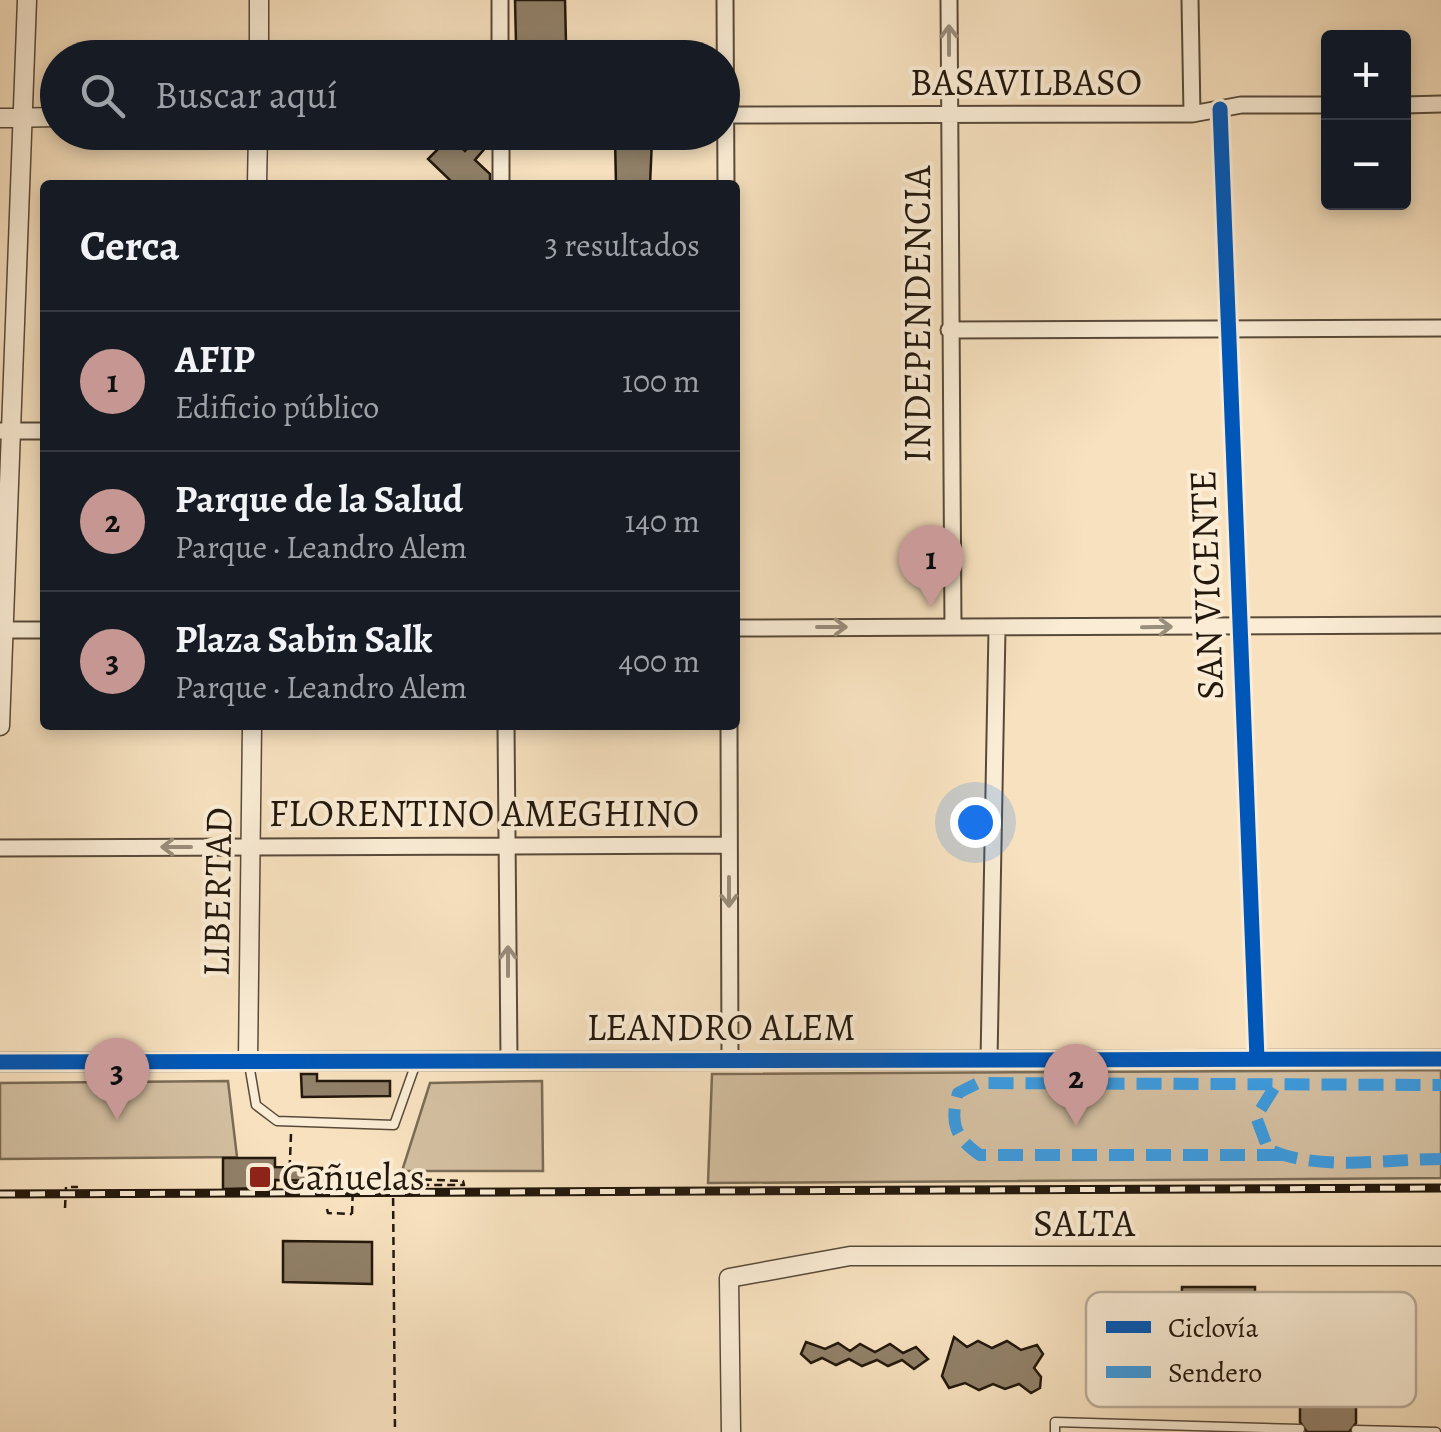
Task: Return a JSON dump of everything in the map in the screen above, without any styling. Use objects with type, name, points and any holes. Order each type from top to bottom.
[{"type":"street","points":[[0,726],[6,431],[26,118],[28,0]]},
{"type":"street","points":[[259,40],[260,0]]},
{"type":"street","points":[[500,0],[500,40]]},
{"type":"street","points":[[725,0],[725,40]]},
{"type":"street","name":"INDEPENDENCIA","points":[[950,0],[948,330],[953,627]]},
{"type":"street","points":[[1190,0],[1192,114]]},
{"type":"street","points":[[1411,104],[1441,104]]},
{"type":"street","name":"BASAVILBASO","points":[[740,114],[1192,114],[1220,109],[1321,105]]},
{"type":"street","name":"SAN VICENTE","points":[[1220,109],[1257,1059]]},
{"type":"street","points":[[0,118],[40,118]]},
{"type":"street","points":[[258,150],[258,180]]},
{"type":"street","points":[[501,150],[501,180]]},
{"type":"street","points":[[725,150],[726,180]]},
{"type":"street","points":[[948,330],[1441,328]]},
{"type":"street","points":[[6,431],[40,431]]},
{"type":"street","points":[[740,628],[1441,624]]},
{"type":"street","points":[[988,1060],[996,628]]},
{"type":"street","points":[[2,630],[40,630]]},
{"type":"street","name":"LIBERTAD","points":[[248,1059],[252,730]]},
{"type":"street","points":[[506,730],[509,1058]]},
{"type":"street","points":[[728,730],[730,1060]]},
{"type":"street","name":"FLORENTINO AMEGHINO","points":[[0,848],[729,845]]},
{"type":"street","name":"LEANDRO ALEM","points":[[0,1062],[1441,1059]]},
{"type":"street","name":"SALTA","points":[[731,1432],[729,1278],[850,1256],[1441,1256]]},
{"type":"lane","points":[[248,1059],[256,1105],[277,1121],[394,1125],[418,1059]]},
{"type":"lane","points":[[1055,1432],[1055,1422],[1300,1429]]},
{"type":"lane","points":[[1356,1430],[1436,1432]]},
{"type":"path","points":[[291,1122],[289,1183],[353,1184],[352,1214],[328,1213],[327,1209]]},
{"type":"path","points":[[327,1183],[326,1176],[463,1182],[464,1186],[394,1185],[395,1432]]},
{"type":"path","points":[[65,1208],[66,1186],[78,1187]]},
{"type":"shaded area","points":[[1441,1070],[1441,1178],[708,1183],[712,1074]]},
{"type":"shaded area","points":[[228,1081],[237,1157],[0,1159],[0,1083]]},
{"type":"shaded area","points":[[542,1081],[543,1171],[402,1171],[430,1083]]},
{"type":"building","points":[[515,0],[565,0],[566,40],[516,40]]},
{"type":"building","points":[[437,150],[483,150],[475,160],[490,174],[490,180],[450,180],[428,159]]},
{"type":"building","points":[[615,150],[652,150],[650,180],[616,180]]},
{"type":"building","points":[[301,1074],[317,1074],[317,1081],[390,1081],[390,1096],[302,1097]]},
{"type":"building","points":[[223,1158],[275,1158],[275,1167],[322,1168],[322,1181],[275,1180],[275,1188],[223,1189]]},
{"type":"building","points":[[283,1241],[372,1242],[372,1284],[283,1282]]},
{"type":"building","points":[[1182,1287],[1255,1287],[1255,1292],[1182,1292]]},
{"type":"building","points":[[954,1337],[967,1347],[978,1341],[992,1348],[1007,1341],[1021,1350],[1037,1345],[1043,1354],[1034,1368],[1041,1377],[1040,1388],[1031,1393],[1019,1384],[1005,1389],[993,1384],[979,1390],[965,1383],[949,1388],[942,1376]]},
{"type":"building","points":[[806,1342],[825,1349],[838,1343],[850,1351],[860,1344],[875,1352],[890,1344],[903,1353],[916,1347],[928,1359],[914,1369],[902,1360],[888,1366],[877,1360],[862,1366],[849,1359],[836,1365],[822,1358],[811,1363],[801,1354]]},
{"type":"building","points":[[1300,1407],[1356,1407],[1356,1423],[1349,1432],[1307,1432],[1300,1422]]},
{"type":"railway","points":[[0,1194],[1441,1188]]},
{"type":"marked path","points":[[1282,1155],[980,1155],[964,1142],[956,1128],[956,1103],[958,1093],[978,1083],[1441,1085]]},
{"type":"marked path","points":[[1274,1088],[1256,1117],[1268,1149],[1330,1162],[1441,1159]]},
{"type":"cycle path","points":[[1220,109],[1257,1059]]},
{"type":"cycle path","points":[[0,1062],[1441,1059]]},
{"type":"place","name":"AFIP","points":[[931,607]]},
{"type":"place","name":"Plaza Sabin Salk","points":[[117,1120]]},
{"type":"place","name":"Parque de la Salud","points":[[1076,1126]]},
{"type":"place","name":"Cañuelas","points":[[260,1177]]}]
